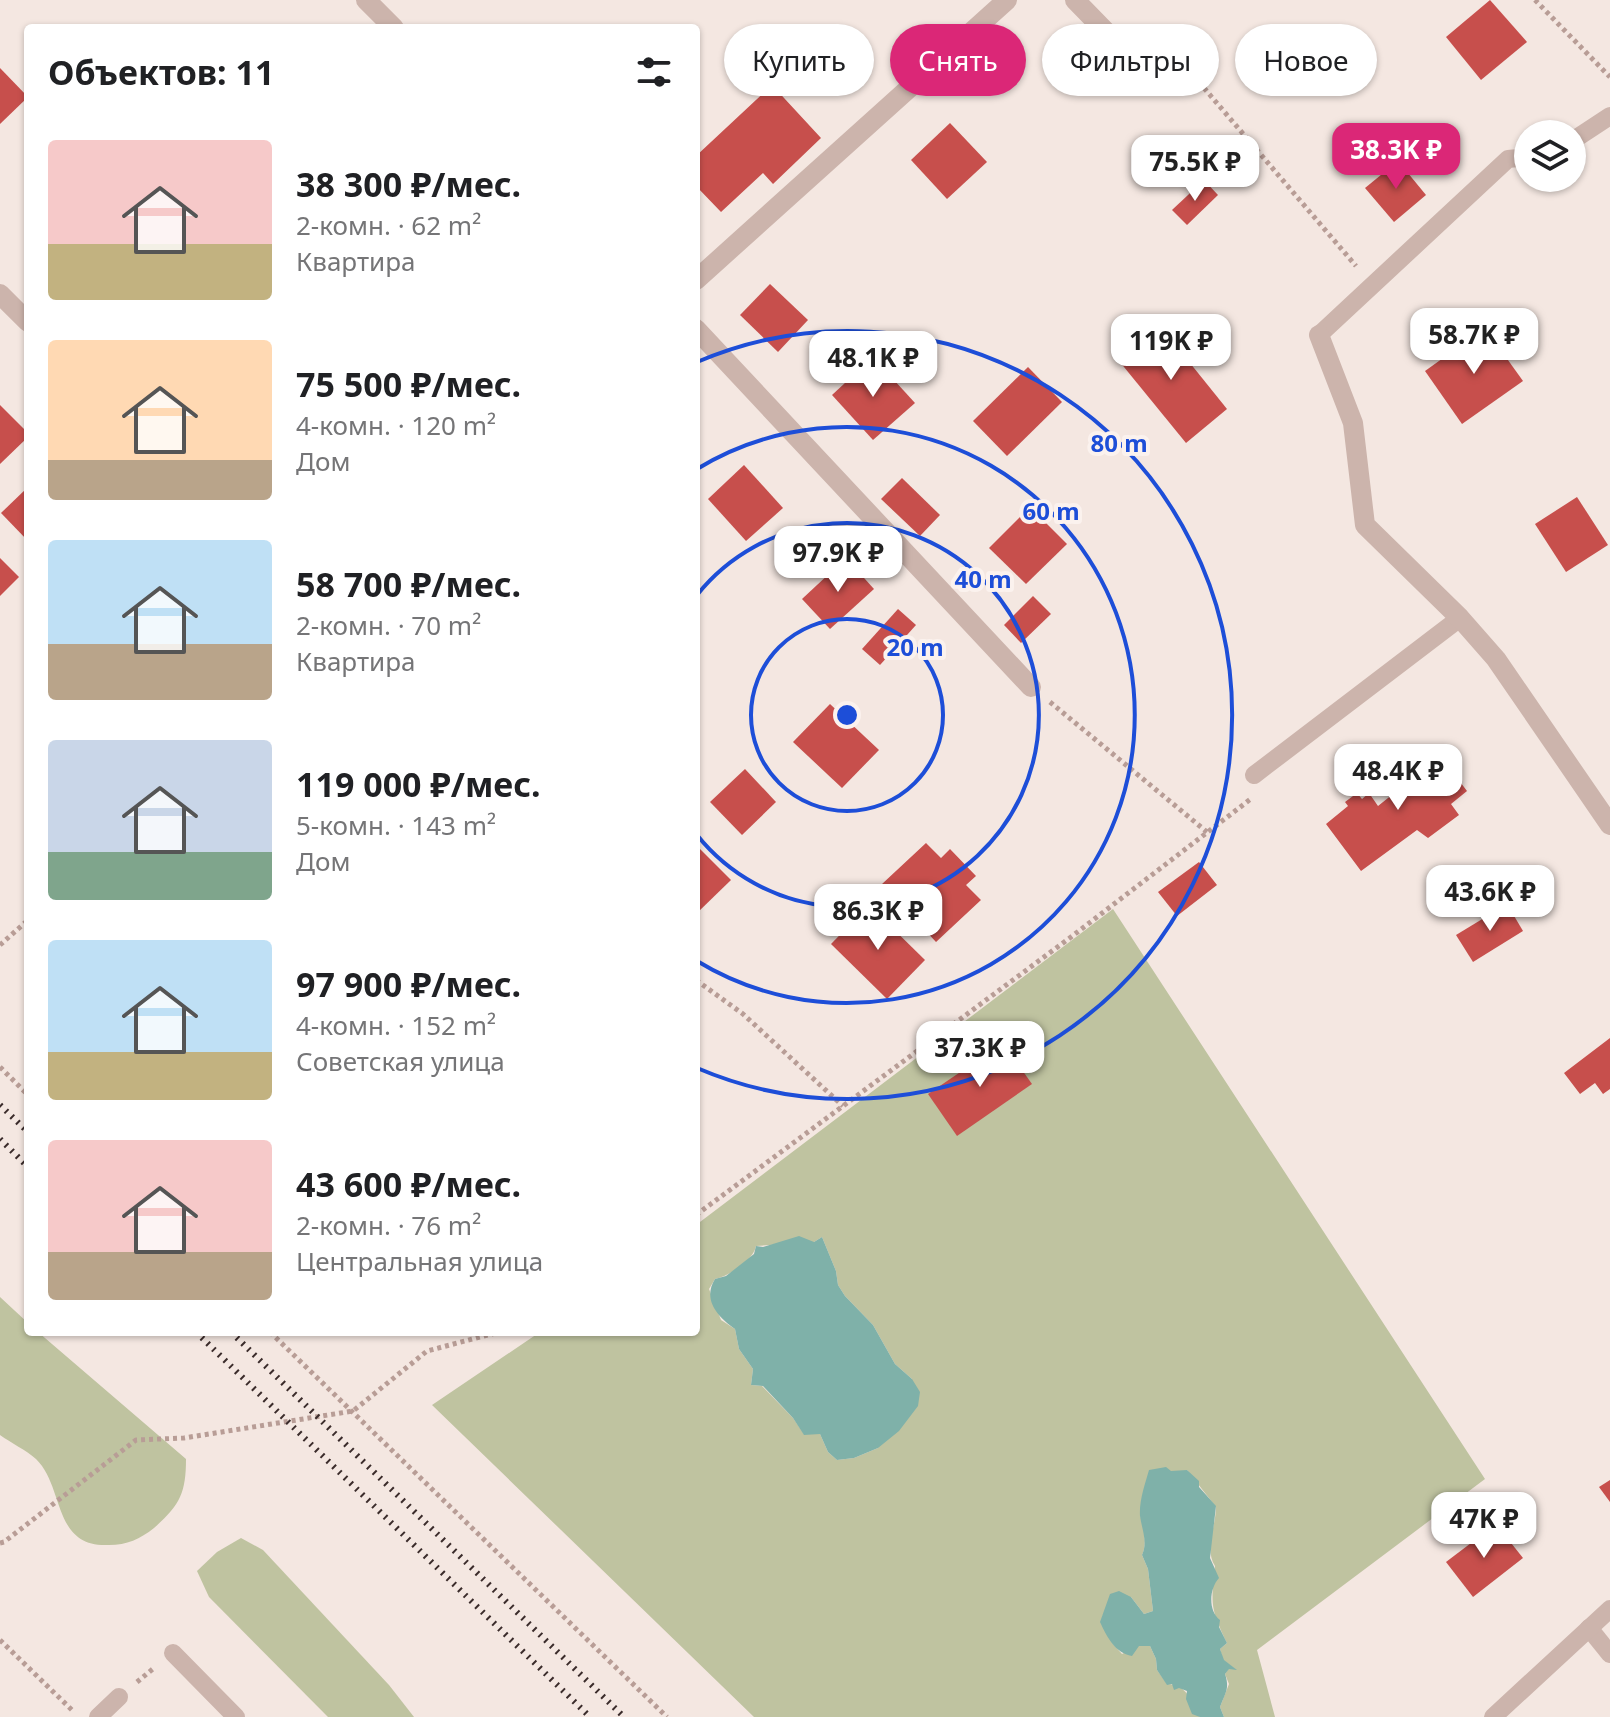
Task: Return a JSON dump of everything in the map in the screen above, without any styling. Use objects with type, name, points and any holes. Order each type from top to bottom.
[{"type":"street","points":[[366,0],[390,24]]},
{"type":"street","points":[[700,276],[1007,0]]},
{"type":"street","points":[[1075,0],[1098,24]]},
{"type":"street","points":[[0,294],[24,318]]},
{"type":"street","points":[[700,333],[1031,687]]},
{"type":"street","points":[[1319,335],[1353,423],[1365,525],[1460,618],[1496,659],[1610,825]]},
{"type":"lane","points":[[1586,132],[1610,116]]},
{"type":"lane","points":[[1319,335],[1508,159],[1514,158]]},
{"type":"lane","points":[[1254,775],[1460,618]]},
{"type":"lane","points":[[1493,1717],[1610,1609]]},
{"type":"lane","points":[[1589,1628],[1610,1654]]},
{"type":"lane","points":[[173,1653],[236,1717]]},
{"type":"lane","points":[[98,1717],[119,1697]]},
{"type":"path","points":[[1535,0],[1610,77]]},
{"type":"path","points":[[1211,96],[1372,285]]},
{"type":"path","points":[[1031,687],[1207,832]]},
{"type":"path","points":[[700,1212],[1255,796]]},
{"type":"path","points":[[0,945],[24,924]]},
{"type":"path","points":[[700,983],[743,1014],[843,1106]]},
{"type":"path","points":[[0,1067],[24,1091]]},
{"type":"path","points":[[274,1336],[667,1717]]},
{"type":"path","points":[[0,1543],[136,1440],[184,1438],[353,1411],[427,1351],[484,1336]]},
{"type":"path","points":[[0,1640],[80,1717]]},
{"type":"path","points":[[119,1697],[173,1653]]},
{"type":"green space","points":[[1113,909],[1485,1479],[1257,1650],[1275,1717],[1224,1717],[1220,1707],[1229,1684],[1225,1674],[1229,1668],[1235,1669],[1223,1660],[1220,1649],[1227,1643],[1213,1606],[1215,1566],[1210,1545],[1216,1507],[1187,1470],[1140,1514],[1145,1540],[1142,1555],[1148,1569],[1153,1611],[1144,1614],[1131,1597],[1103,1615],[1101,1622],[1122,1654],[1139,1645],[1150,1646],[1157,1670],[1167,1684],[1184,1691],[1200,1717],[754,1717],[432,1405],[534,1336],[700,1336],[700,1222]],"holes":[[[822,1237],[836,1271],[838,1285],[873,1325],[895,1364],[912,1379],[878,1448],[854,1458],[837,1460],[828,1452],[820,1434],[804,1434],[762,1386],[751,1385],[753,1369],[739,1349],[735,1329],[721,1320],[709,1289],[715,1279],[727,1275],[745,1262],[756,1246],[814,1242]]]},
{"type":"green space","points":[[0,1297],[24,1319],[24,1336],[43,1336],[186,1459],[183,1490],[176,1505],[163,1520],[144,1535],[127,1543],[91,1543],[78,1537],[68,1526],[52,1485],[36,1459],[0,1435]]},
{"type":"green space","points":[[241,1538],[263,1550],[389,1685],[414,1717],[328,1717],[209,1597],[197,1571],[217,1552]]},
{"type":"water","points":[[799,1236],[814,1242],[822,1237],[836,1271],[838,1285],[873,1325],[895,1364],[912,1379],[920,1392],[918,1406],[899,1431],[878,1448],[854,1458],[837,1460],[828,1452],[820,1434],[804,1435],[793,1418],[763,1386],[751,1385],[753,1369],[739,1349],[735,1329],[723,1319],[711,1301],[711,1287],[715,1279],[726,1276],[754,1254],[756,1246],[763,1247]]},
{"type":"water","points":[[1166,1467],[1171,1471],[1187,1470],[1199,1481],[1199,1487],[1216,1506],[1210,1558],[1219,1578],[1211,1600],[1227,1643],[1220,1649],[1224,1660],[1237,1670],[1229,1669],[1225,1674],[1227,1687],[1220,1707],[1224,1717],[1192,1714],[1186,1699],[1187,1691],[1174,1690],[1172,1684],[1167,1685],[1157,1670],[1150,1646],[1139,1646],[1132,1656],[1121,1652],[1112,1644],[1100,1622],[1110,1594],[1119,1591],[1131,1597],[1144,1614],[1153,1611],[1148,1569],[1142,1555],[1145,1541],[1140,1504],[1149,1470]]},
{"type":"building","points":[[1490,0],[1527,42],[1481,80],[1446,37]]},
{"type":"building","points":[[0,68],[24,93],[24,101],[0,124]]},
{"type":"building","points":[[760,96],[782,96],[821,138],[773,184],[763,173],[721,212],[700,190],[700,152]]},
{"type":"building","points":[[950,123],[987,162],[947,199],[911,160]]},
{"type":"building","points":[[1398,161],[1426,195],[1394,222],[1365,188]]},
{"type":"building","points":[[1204,180],[1218,195],[1187,225],[1172,210]]},
{"type":"building","points":[[770,284],[808,320],[778,352],[740,315]]},
{"type":"building","points":[[1157,322],[1227,409],[1186,443],[1115,356]]},
{"type":"building","points":[[1485,328],[1523,381],[1462,424],[1425,371]]},
{"type":"building","points":[[873,357],[915,403],[873,440],[832,395]]},
{"type":"building","points":[[1028,367],[1062,402],[1007,456],[973,421]]},
{"type":"building","points":[[0,405],[24,429],[24,441],[0,464]]},
{"type":"building","points":[[744,465],[783,508],[746,541],[708,499]]},
{"type":"building","points":[[902,478],[940,515],[920,536],[881,499]]},
{"type":"building","points":[[24,491],[24,537],[1,513]]},
{"type":"building","points":[[1577,497],[1608,545],[1566,572],[1535,524]]},
{"type":"building","points":[[1030,507],[1067,544],[1026,584],[989,548]]},
{"type":"building","points":[[0,558],[19,577],[0,596]]},
{"type":"building","points":[[846,558],[874,589],[830,629],[802,599]]},
{"type":"building","points":[[1033,596],[1051,614],[1021,643],[1004,625]]},
{"type":"building","points":[[898,609],[916,625],[880,665],[862,649]]},
{"type":"building","points":[[830,704],[879,750],[842,788],[793,742]]},
{"type":"building","points":[[1419,756],[1428,769],[1442,758],[1467,791],[1451,804],[1459,815],[1428,838],[1417,830],[1361,871],[1326,824],[1348,806],[1345,802],[1357,793],[1362,799],[1369,793],[1378,806],[1393,794],[1384,783]]},
{"type":"building","points":[[745,769],[776,802],[742,835],[710,802]]},
{"type":"building","points":[[926,843],[941,858],[950,849],[976,876],[966,885],[981,900],[936,942],[882,884]]},
{"type":"building","points":[[700,849],[731,880],[700,910]]},
{"type":"building","points":[[1199,862],[1217,885],[1177,916],[1158,892]]},
{"type":"building","points":[[1507,904],[1523,931],[1473,962],[1456,935]]},
{"type":"building","points":[[869,905],[925,960],[887,999],[831,944]]},
{"type":"building","points":[[1610,1038],[1610,1089],[1603,1094],[1595,1083],[1580,1094],[1564,1073]]},
{"type":"building","points":[[1003,1043],[1032,1084],[957,1136],[928,1094]]},
{"type":"building","points":[[1610,1480],[1610,1502],[1599,1487]]},
{"type":"building","points":[[1496,1524],[1523,1558],[1473,1597],[1446,1562]]},
{"type":"railway","points":[[0,1105],[24,1128]]},
{"type":"railway","points":[[0,1139],[24,1163]]},
{"type":"railway","points":[[200,1336],[590,1717]]},
{"type":"railway","points":[[235,1336],[624,1717]]}]
